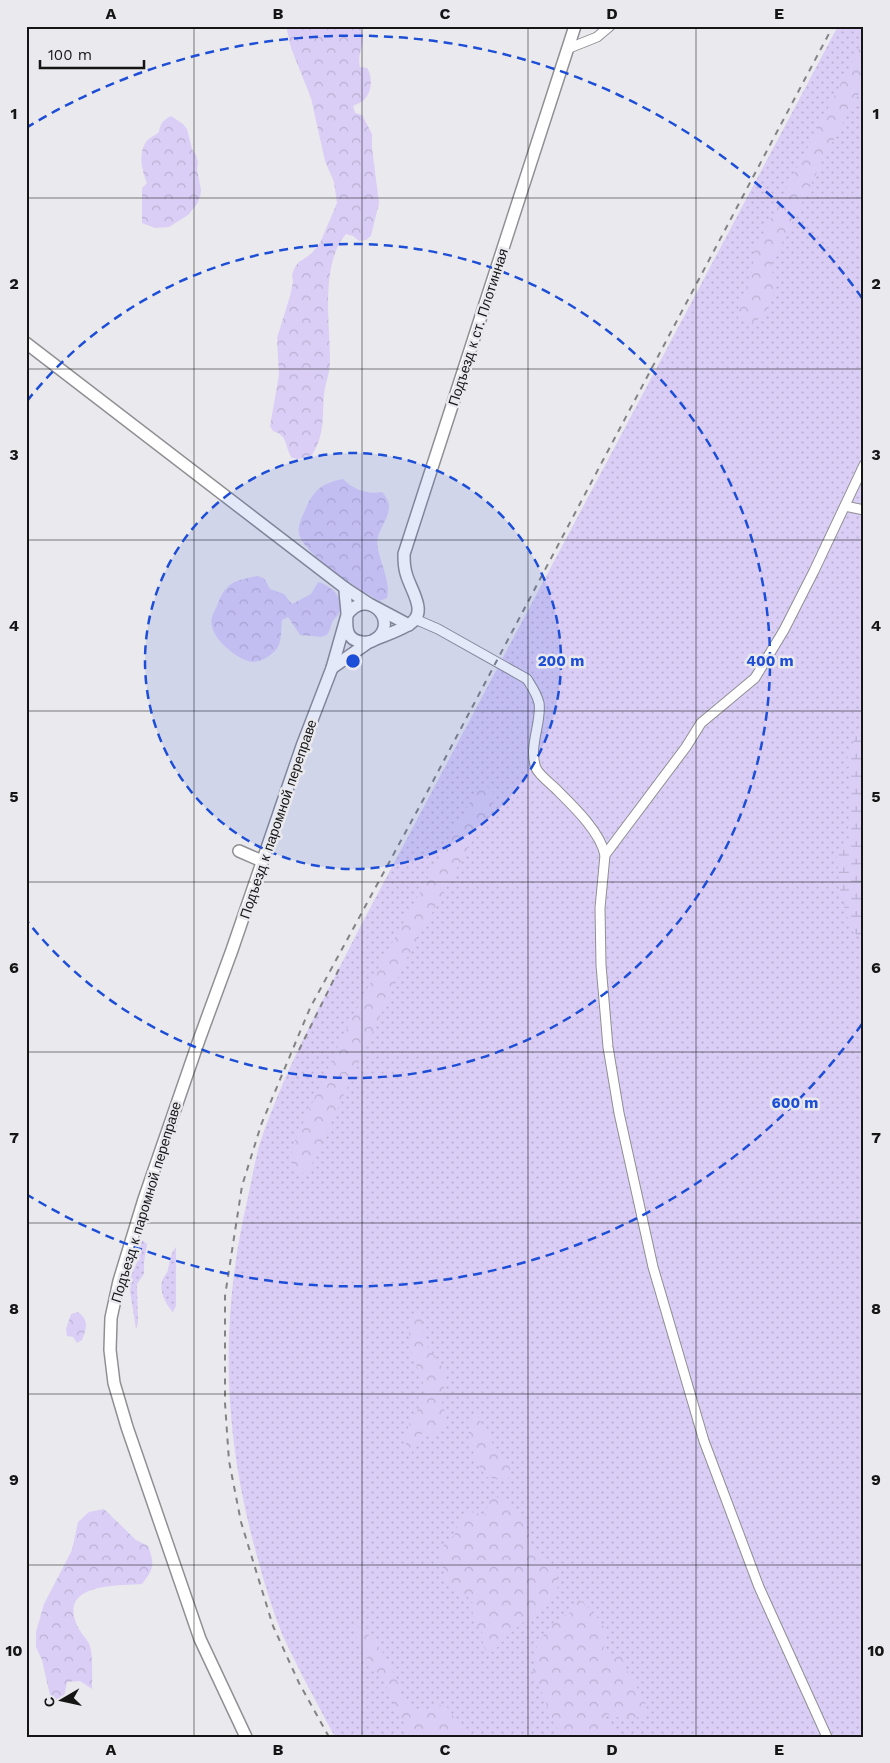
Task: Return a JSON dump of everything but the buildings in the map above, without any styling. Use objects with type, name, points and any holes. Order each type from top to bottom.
[{"type":"street","name":"Подъезд к ст. Плотинная","points":[[412,622],[419,608],[406,575],[404,554],[575,26]]},
{"type":"street","points":[[567,49],[597,37],[610,26]]},
{"type":"street","points":[[26,343],[345,588],[374,606],[412,622],[438,629],[527,679],[535,692],[539,705],[534,756],[537,770],[569,802],[594,832],[603,847],[605,855],[600,908],[601,965],[608,1047],[619,1113],[653,1267],[704,1442],[758,1587],[827,1737]]},
{"type":"street","points":[[605,855],[686,747],[701,723],[755,678],[784,630],[864,465]]},
{"type":"street","points":[[845,506],[864,510]]},
{"type":"street","points":[[345,588],[347,615],[345,622],[346,630],[350,636],[355,640],[373,641],[381,634],[384,620],[382,613],[374,606],[356,605],[347,615]]},
{"type":"street","name":"Подъезд к паромной переправе","points":[[246,1737],[200,1639],[127,1426],[114,1383],[110,1350],[111,1318],[119,1281],[141,1208],[302,746],[332,668],[347,615]]},
{"type":"street","points":[[332,668],[373,641],[412,622]]},
{"type":"street","points":[[239,851],[262,861]]},
{"type":"green space","points":[[286,26],[360,27],[363,38],[359,56],[360,67],[367,68],[371,84],[367,97],[353,106],[355,113],[362,115],[372,134],[379,203],[371,236],[366,240],[359,241],[353,236],[346,234],[338,247],[333,261],[328,294],[330,365],[324,395],[321,433],[312,455],[299,459],[292,458],[282,436],[273,431],[270,426],[279,375],[277,338],[290,296],[293,282],[292,275],[295,267],[311,254],[320,243],[337,203],[334,182],[325,161],[311,98],[291,48]]},
{"type":"green space","points":[[838,26],[864,26],[864,1737],[335,1737],[294,1660],[275,1615],[257,1556],[237,1466],[229,1377],[232,1288],[239,1243],[260,1143],[293,1061],[359,929]]},
{"type":"green space","points":[[864,39],[864,84],[827,152],[772,263],[774,292],[770,304],[753,323],[743,320],[740,322],[738,311],[753,269],[755,249]]},
{"type":"green space","points":[[171,116],[187,129],[192,149],[198,162],[200,197],[188,215],[169,227],[155,228],[142,223],[142,188],[147,183],[141,157],[147,141],[159,132],[162,122]]},
{"type":"green space","points":[[343,479],[351,486],[361,490],[371,493],[382,492],[387,500],[388,514],[377,541],[379,555],[387,580],[388,592],[387,598],[380,601],[334,572],[311,552],[299,534],[301,520],[312,496],[325,485]]},
{"type":"green space","points":[[257,576],[264,578],[270,589],[284,594],[292,604],[311,594],[318,582],[335,592],[341,606],[327,635],[321,637],[300,635],[288,617],[282,620],[281,637],[278,647],[265,658],[252,662],[235,655],[229,650],[213,631],[211,624],[213,613],[228,586],[243,579]]},
{"type":"green space","points":[[864,724],[864,942],[851,929],[839,886],[837,856],[839,848],[848,837],[850,781],[847,759],[858,729]]},
{"type":"green space","points":[[479,786],[486,786],[496,795],[494,802],[408,956],[312,1164],[302,1174],[295,1173],[291,1159],[293,1145],[341,1040],[376,972]]},
{"type":"green space","points":[[142,1240],[147,1244],[144,1274],[137,1284],[138,1323],[136,1329],[130,1291],[130,1278],[138,1260],[139,1247]]},
{"type":"green space","points":[[176,1247],[176,1306],[173,1312],[164,1298],[161,1285],[168,1270],[171,1255]]},
{"type":"green space","points":[[78,1312],[84,1318],[86,1325],[82,1340],[77,1343],[73,1337],[67,1336],[66,1329],[71,1314]]},
{"type":"green space","points":[[412,1314],[419,1316],[423,1326],[426,1345],[440,1363],[444,1372],[445,1381],[442,1401],[446,1424],[445,1428],[438,1433],[421,1434],[411,1454],[406,1450],[407,1433],[410,1423],[424,1397],[422,1379],[412,1354],[410,1343],[409,1331]]},
{"type":"green space","points":[[476,1413],[493,1444],[510,1467],[510,1474],[507,1480],[486,1477],[475,1459],[468,1429]]},
{"type":"green space","points":[[496,1497],[509,1503],[519,1513],[526,1526],[534,1551],[554,1570],[558,1584],[557,1591],[548,1603],[519,1625],[493,1652],[486,1651],[483,1645],[482,1631],[473,1620],[472,1599],[452,1589],[446,1579],[441,1548],[455,1534],[464,1513],[471,1512],[485,1515],[489,1501]]},
{"type":"green space","points":[[104,1509],[136,1540],[148,1546],[152,1557],[151,1570],[142,1584],[94,1589],[76,1600],[74,1610],[76,1623],[89,1643],[91,1650],[92,1689],[80,1681],[67,1682],[64,1697],[52,1704],[42,1660],[36,1647],[36,1632],[44,1604],[72,1550],[78,1522],[89,1512]]},
{"type":"green space","points":[[578,1599],[595,1615],[606,1631],[607,1637],[603,1650],[607,1655],[621,1656],[629,1675],[637,1686],[638,1693],[646,1704],[646,1712],[641,1717],[620,1718],[607,1714],[605,1720],[617,1737],[563,1737],[550,1717],[544,1696],[534,1677],[533,1669],[538,1642],[553,1623],[571,1612]]},
{"type":"green space","points":[[355,1624],[366,1632],[383,1653],[400,1686],[402,1699],[406,1705],[419,1712],[439,1705],[446,1706],[468,1737],[411,1737],[390,1697],[386,1684],[363,1654],[355,1632]]},
{"type":"railway","points":[[329,1737],[299,1683],[273,1626],[241,1522],[229,1461],[225,1403],[225,1296],[242,1186],[261,1125],[310,1008],[423,800],[833,26]]},
{"type":"railway","points":[[299,1050],[339,969]]}]
